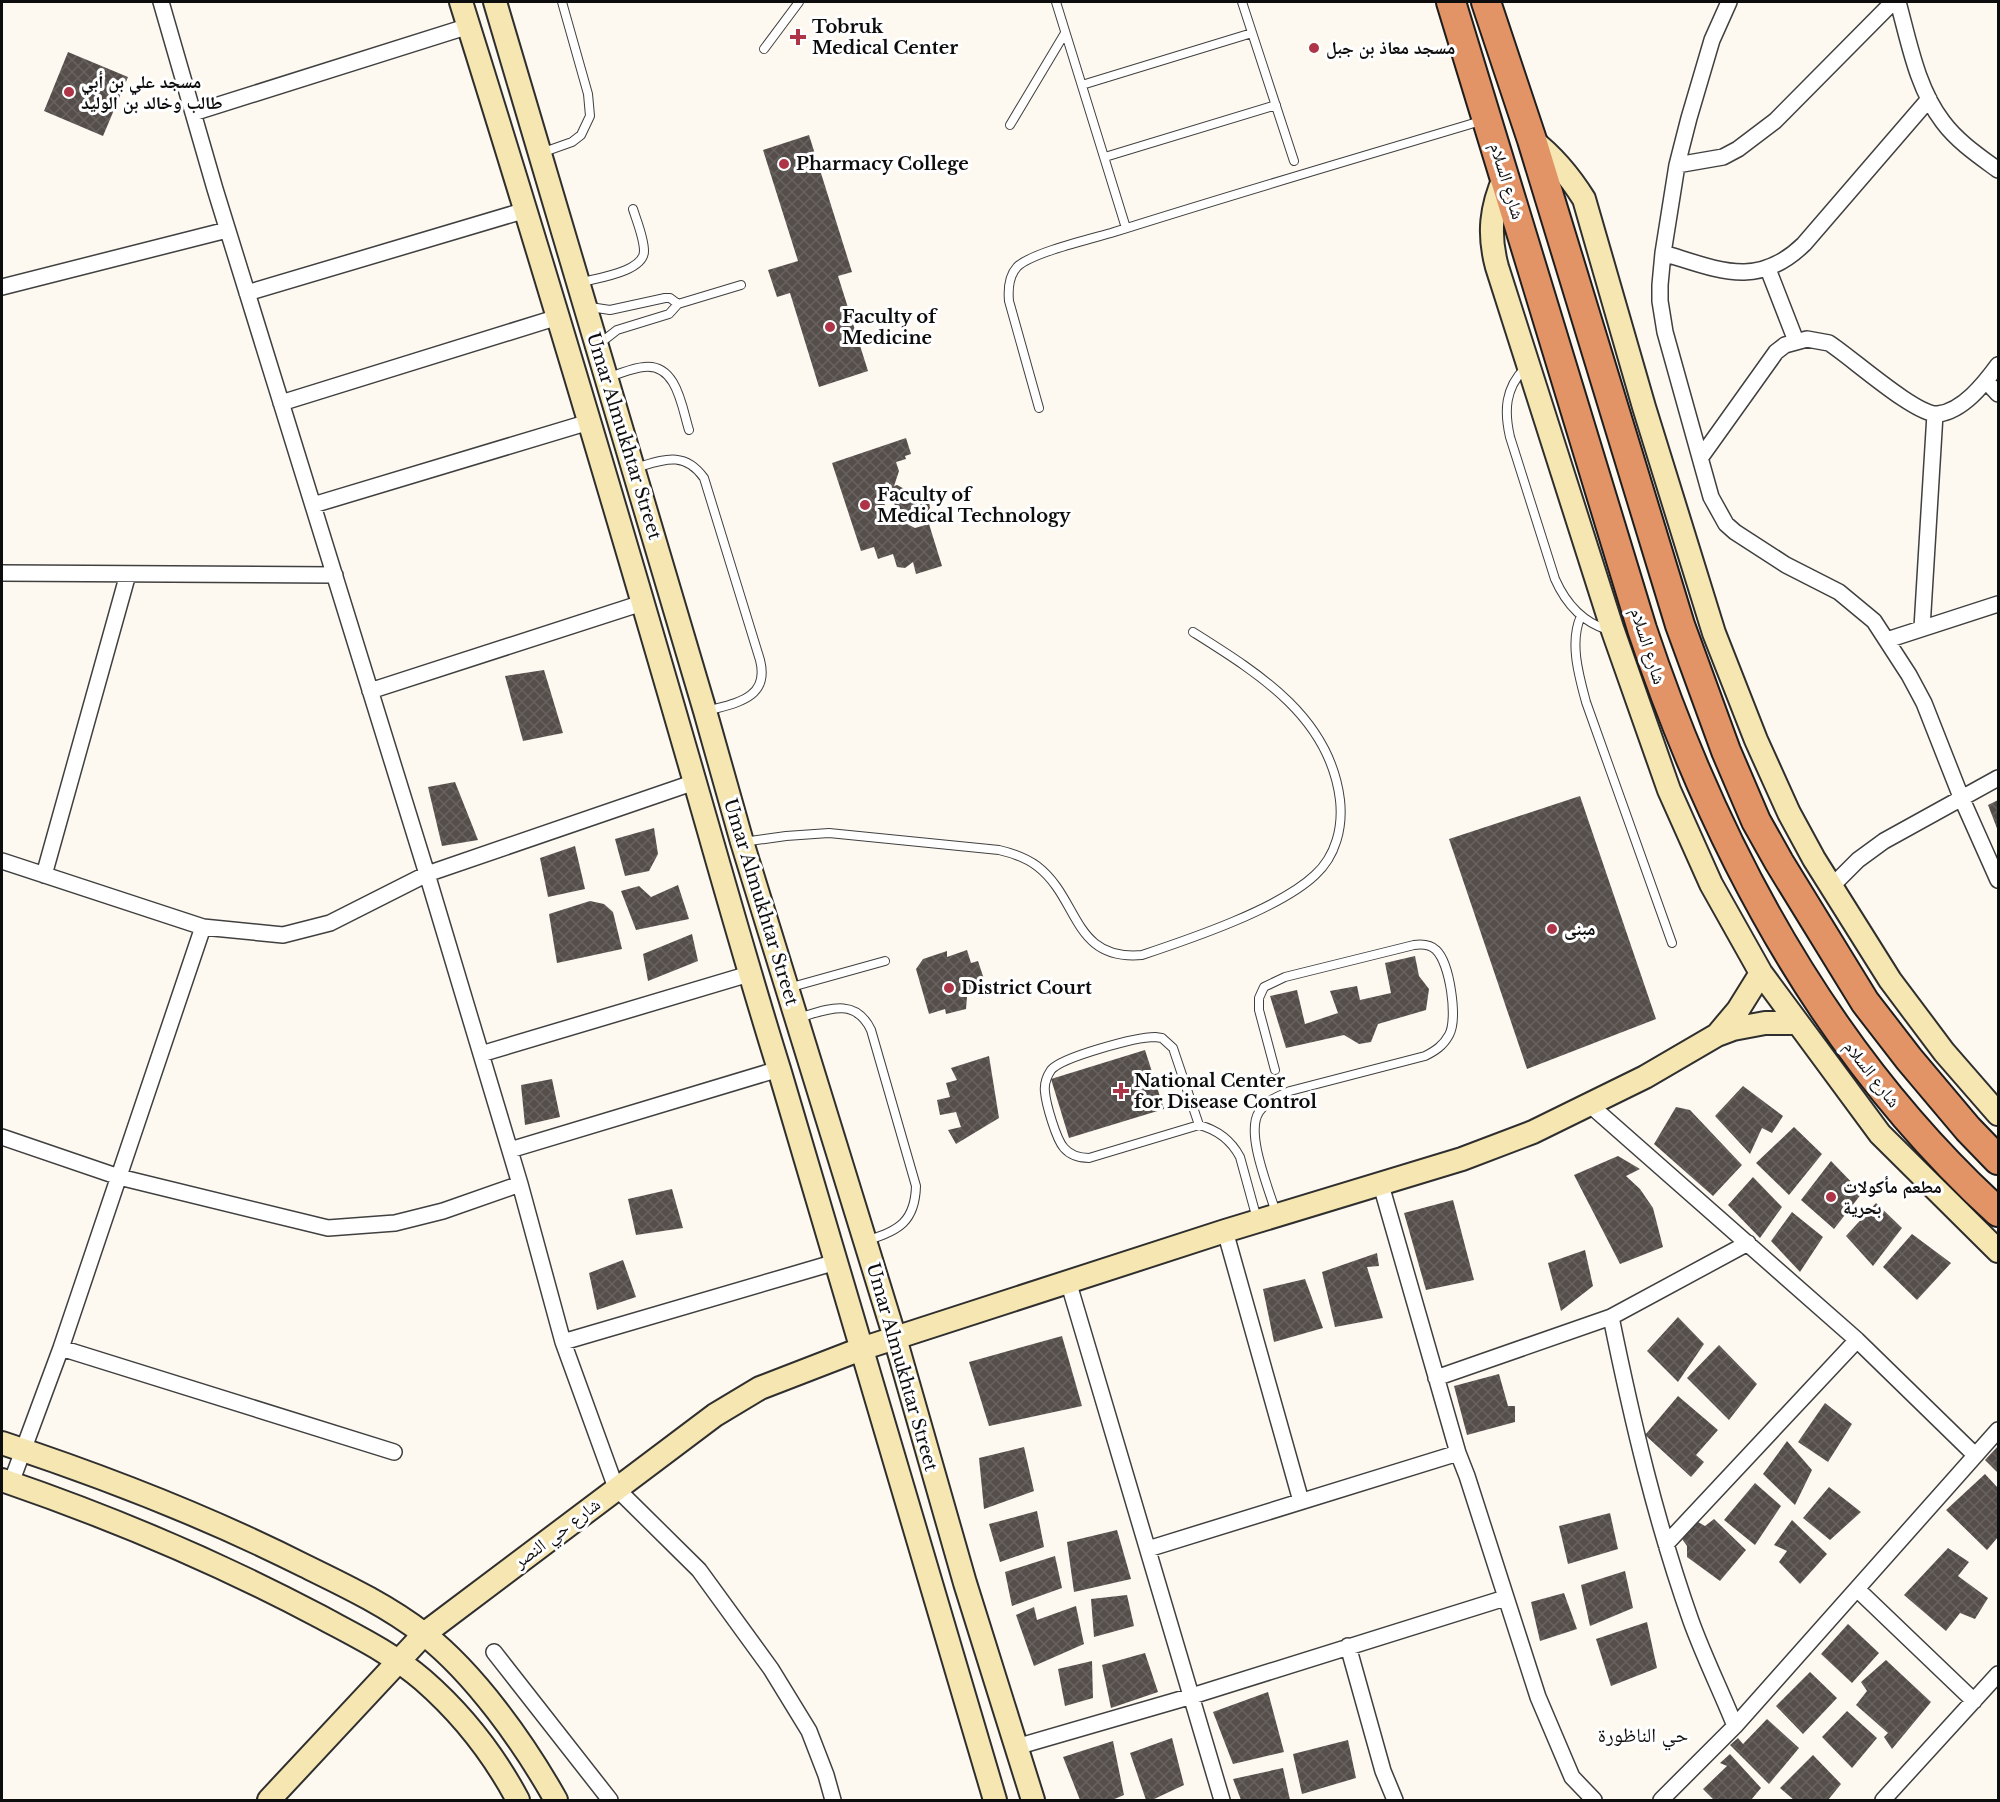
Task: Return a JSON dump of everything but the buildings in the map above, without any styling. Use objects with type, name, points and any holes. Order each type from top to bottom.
[{"type":"highway","name":"شارع السلام","points":[[1451,2],[1642,630],[1678,730],[1717,821],[1757,900],[1787,951],[1855,1053],[1877,1083],[1924,1137],[1998,1212]]},
{"type":"highway","name":"شارع السلام","points":[[1490,14],[1532,140],[1680,625],[1726,751],[1756,821],[1865,1002],[1946,1103],[1998,1160]]},
{"type":"street","points":[[161,2],[227,230],[427,874],[510,1150],[563,1342],[616,1488],[699,1570],[771,1669],[808,1731],[826,1775],[833,1800]]},
{"type":"street","name":"Umar Almukhtar Street","points":[[461,2],[558,317],[749,974],[995,1800]]},
{"type":"street","name":"Umar Almukhtar Street","points":[[495,2],[634,468],[742,842],[895,1338],[965,1583],[1033,1800]]},
{"type":"street","points":[[1729,2],[1712,40],[1677,165],[1660,285],[1662,316],[1711,497],[1726,524],[1745,540],[1786,565],[1839,592],[1874,621],[1924,703],[1961,797],[1998,880]]},
{"type":"street","points":[[1677,165],[1723,157],[1738,149],[1775,121],[1893,2]]},
{"type":"street","points":[[1899,2],[1912,52],[1929,99],[1943,122],[1969,148],[1998,170]]},
{"type":"street","points":[[193,113],[469,26]]},
{"type":"street","points":[[1663,253],[1722,271],[1751,273],[1767,269],[1793,255],[1929,99]]},
{"type":"street","points":[[1532,140],[1559,163],[1584,199],[1644,407],[1718,643],[1756,740],[1789,813],[1814,859],[1890,980],[1944,1052],[1998,1114]]},
{"type":"street","points":[[1505,176],[1493,205],[1491,237],[1497,267],[1613,631],[1669,790],[1689,837],[1711,884],[1761,973],[1797,1023],[1880,1134],[1998,1251]]},
{"type":"street","points":[[247,293],[526,210]]},
{"type":"street","points":[[2,287],[227,230]]},
{"type":"street","points":[[1767,269],[1796,340]]},
{"type":"street","points":[[280,402],[558,317]]},
{"type":"street","points":[[1701,457],[1776,352],[1796,340],[1818,340],[1829,343],[1919,409],[1935,414],[1948,412],[1961,404],[1986,381],[1998,365]]},
{"type":"street","points":[[1986,381],[1998,394]]},
{"type":"street","points":[[1922,628],[1935,414]]},
{"type":"street","points":[[313,505],[589,422]]},
{"type":"street","points":[[2,573],[334,575]]},
{"type":"street","points":[[44,875],[128,574]]},
{"type":"street","points":[[370,691],[642,603]]},
{"type":"street","points":[[1887,640],[1998,604]]},
{"type":"street","points":[[1832,886],[1870,850],[1998,778]]},
{"type":"street","points":[[2,861],[203,927],[283,936],[330,923],[427,874],[695,782]]},
{"type":"street","points":[[713,850],[742,842]]},
{"type":"street","points":[[203,927],[61,1348],[23,1450],[6,1482],[89,1512],[195,1555],[298,1605],[398,1661],[422,1680],[466,1724],[498,1766],[518,1800]]},
{"type":"street","points":[[1717,1035],[1738,1010],[1761,973]]},
{"type":"street","points":[[481,1054],[749,974]]},
{"type":"street","points":[[1717,1035],[1733,1029],[1765,1023],[1797,1023]]},
{"type":"street","name":"شارع حي النصر","points":[[269,1800],[424,1634],[616,1488],[715,1416],[760,1388],[861,1349],[1068,1281],[1462,1159],[1533,1132],[1645,1077],[1717,1035]]},
{"type":"street","points":[[510,1150],[779,1069]]},
{"type":"street","points":[[1589,1104],[1857,1340],[1975,1455]]},
{"type":"street","points":[[2,1137],[119,1177],[328,1228],[395,1223],[443,1211],[520,1184]]},
{"type":"street","points":[[1381,1185],[1458,1453],[1538,1697],[1572,1777],[1594,1800]]},
{"type":"street","points":[[1225,1231],[1301,1502]]},
{"type":"street","points":[[1436,1378],[1611,1317],[1748,1243]]},
{"type":"street","points":[[563,1342],[836,1262]]},
{"type":"street","points":[[1068,1281],[1222,1800]]},
{"type":"street","points":[[1611,1317],[1631,1415],[1666,1544],[1692,1623],[1735,1726]]},
{"type":"street","points":[[1666,1544],[1857,1340]]},
{"type":"street","points":[[61,1348],[394,1452]]},
{"type":"street","points":[[1661,1800],[1735,1726],[1998,1430]]},
{"type":"street","points":[[2,1443],[191,1512],[231,1529],[385,1607],[424,1634],[477,1687],[524,1749],[556,1800]]},
{"type":"street","points":[[1148,1549],[1458,1453]]},
{"type":"street","points":[[934,1593],[965,1583]]},
{"type":"street","points":[[1857,1588],[1974,1701]]},
{"type":"street","points":[[1016,1748],[1192,1696],[1505,1598]]},
{"type":"street","points":[[1348,1647],[1383,1771],[1395,1800]]},
{"type":"street","points":[[494,1652],[610,1800]]},
{"type":"street","points":[[1883,1800],[1998,1674]]},
{"type":"lane","points":[[539,154],[572,142],[581,135],[591,116],[588,94],[562,2]]},
{"type":"lane","points":[[765,49],[799,2]]},
{"type":"lane","points":[[1056,2],[1126,228]]},
{"type":"lane","points":[[1242,2],[1294,161]]},
{"type":"lane","points":[[1010,124],[1065,33]]},
{"type":"lane","points":[[1082,85],[1252,33]]},
{"type":"lane","points":[[1105,157],[1276,105]]},
{"type":"lane","points":[[1039,408],[1009,301],[1008,292],[1012,275],[1017,267],[1031,258],[1126,228],[1488,119]]},
{"type":"lane","points":[[581,294],[633,268],[641,260],[644,250],[633,209]]},
{"type":"lane","points":[[597,346],[609,334],[669,314],[678,304],[741,285]]},
{"type":"lane","points":[[581,294],[610,310],[665,298],[670,298],[678,304]]},
{"type":"lane","points":[[1529,365],[1514,382],[1509,392],[1506,414],[1510,437],[1555,579],[1570,606],[1581,616],[1601,628],[1613,631]]},
{"type":"lane","points":[[606,378],[643,367],[651,367],[664,372],[674,383],[689,430]]},
{"type":"lane","points":[[634,468],[669,459],[680,460],[698,469],[704,478],[760,660],[762,678],[753,694],[745,699],[705,711]]},
{"type":"lane","points":[[1581,616],[1576,626],[1575,638],[1586,702],[1672,943]]},
{"type":"lane","points":[[742,842],[829,833],[1012,853],[1037,866],[1047,876],[1091,942],[1102,950],[1115,954],[1142,955],[1238,919],[1275,901],[1316,875],[1332,852],[1341,829],[1338,780],[1319,739],[1285,697],[1244,665],[1193,632]]},
{"type":"lane","points":[[1267,1218],[1255,1140],[1254,1122],[1258,1113],[1272,1099],[1290,1091],[1425,1056],[1444,1044],[1450,1034],[1454,1011],[1440,954],[1427,945],[1414,945],[1285,977],[1264,987],[1259,998],[1259,1010],[1275,1070]]},
{"type":"lane","points":[[787,988],[885,961]]},
{"type":"lane","points":[[796,1018],[827,1009],[842,1008],[857,1012],[872,1030],[914,1179],[915,1200],[911,1213],[903,1224],[892,1232],[865,1241]]},
{"type":"lane","points":[[1199,1125],[1178,1058],[1173,1048],[1162,1038],[1137,1039],[1070,1059],[1056,1066],[1047,1077],[1045,1092],[1060,1143],[1068,1152],[1078,1157],[1095,1157],[1199,1125],[1224,1136],[1236,1149],[1267,1218]]},
{"type":"place","name":"Tobruk Medical Center","points":[[798,37]]},
{"type":"place","name":"مسجد معاذ بن جبل","points":[[1314,48]]},
{"type":"place","name":"مسجد علي بن أبي طالب وخالد بن الوليد","points":[[69,92]]},
{"type":"place","name":"Pharmacy College","points":[[784,164]]},
{"type":"place","name":"Faculty of Medicine","points":[[830,327]]},
{"type":"place","name":"Faculty of Medical Technology","points":[[865,505]]},
{"type":"place","name":"مبنى","points":[[1552,929]]},
{"type":"place","name":"District Court","points":[[949,988]]},
{"type":"place","name":"National Center for Disease Control","points":[[1121,1091]]},
{"type":"place","name":"مطعم مأكولات بحرية","points":[[1831,1197]]},
{"type":"district","name":"حي الناظورة","points":[[1643,1735]]}]
